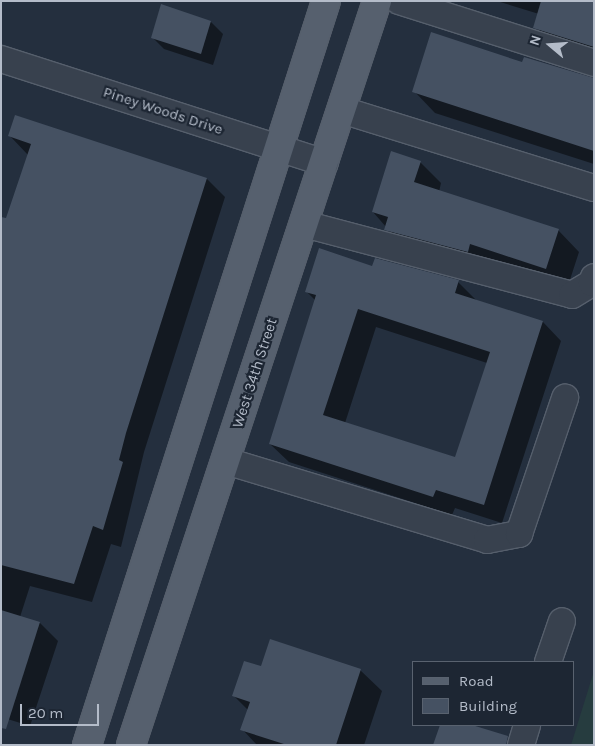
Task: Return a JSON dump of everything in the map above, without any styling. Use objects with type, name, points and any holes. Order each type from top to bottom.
[{"type":"main road","points":[[120,745],[89,740],[277,148],[326,1]]},
{"type":"main road","name":"West 34th Street","points":[[131,745],[377,1]]},
{"type":"street","points":[[399,1],[594,64]]},
{"type":"street","name":"Piney Woods Drive","points":[[1,59],[325,163]]},
{"type":"street","points":[[342,110],[594,188]]},
{"type":"street","points":[[304,224],[572,295],[592,283],[594,277]]},
{"type":"street","points":[[226,461],[488,540],[520,534],[565,398]]},
{"type":"street","points":[[548,661],[562,621]]},
{"type":"street","points":[[521,745],[527,726]]},
{"type":"green space","points":[[594,671],[594,745],[571,745]]},
{"type":"building","points":[[541,1],[594,1],[594,47],[533,28]]},
{"type":"building","points":[[161,4],[211,21],[201,54],[151,38]]},
{"type":"building","points":[[431,32],[522,62],[524,57],[594,78],[594,151],[412,92]]},
{"type":"building","points":[[15,115],[207,178],[126,433],[119,460],[123,462],[103,530],[93,526],[74,584],[1,565],[1,217],[6,218],[31,144],[8,136]]},
{"type":"building","points":[[391,151],[421,161],[414,182],[559,229],[546,269],[470,244],[468,252],[384,230],[388,217],[372,212]]},
{"type":"building","points":[[319,248],[372,266],[375,258],[459,280],[455,293],[543,321],[484,505],[436,490],[433,497],[269,444],[316,295],[305,292]],"holes":[[[358,309],[490,352],[455,457],[323,415]]]},
{"type":"building","points":[[1,610],[40,622],[6,729],[1,728]]},
{"type":"building","points":[[270,639],[361,669],[336,745],[287,745],[240,730],[250,702],[232,696],[244,661],[261,666]]},
{"type":"building","points":[[440,726],[475,726],[508,736],[506,745],[433,745]]}]
